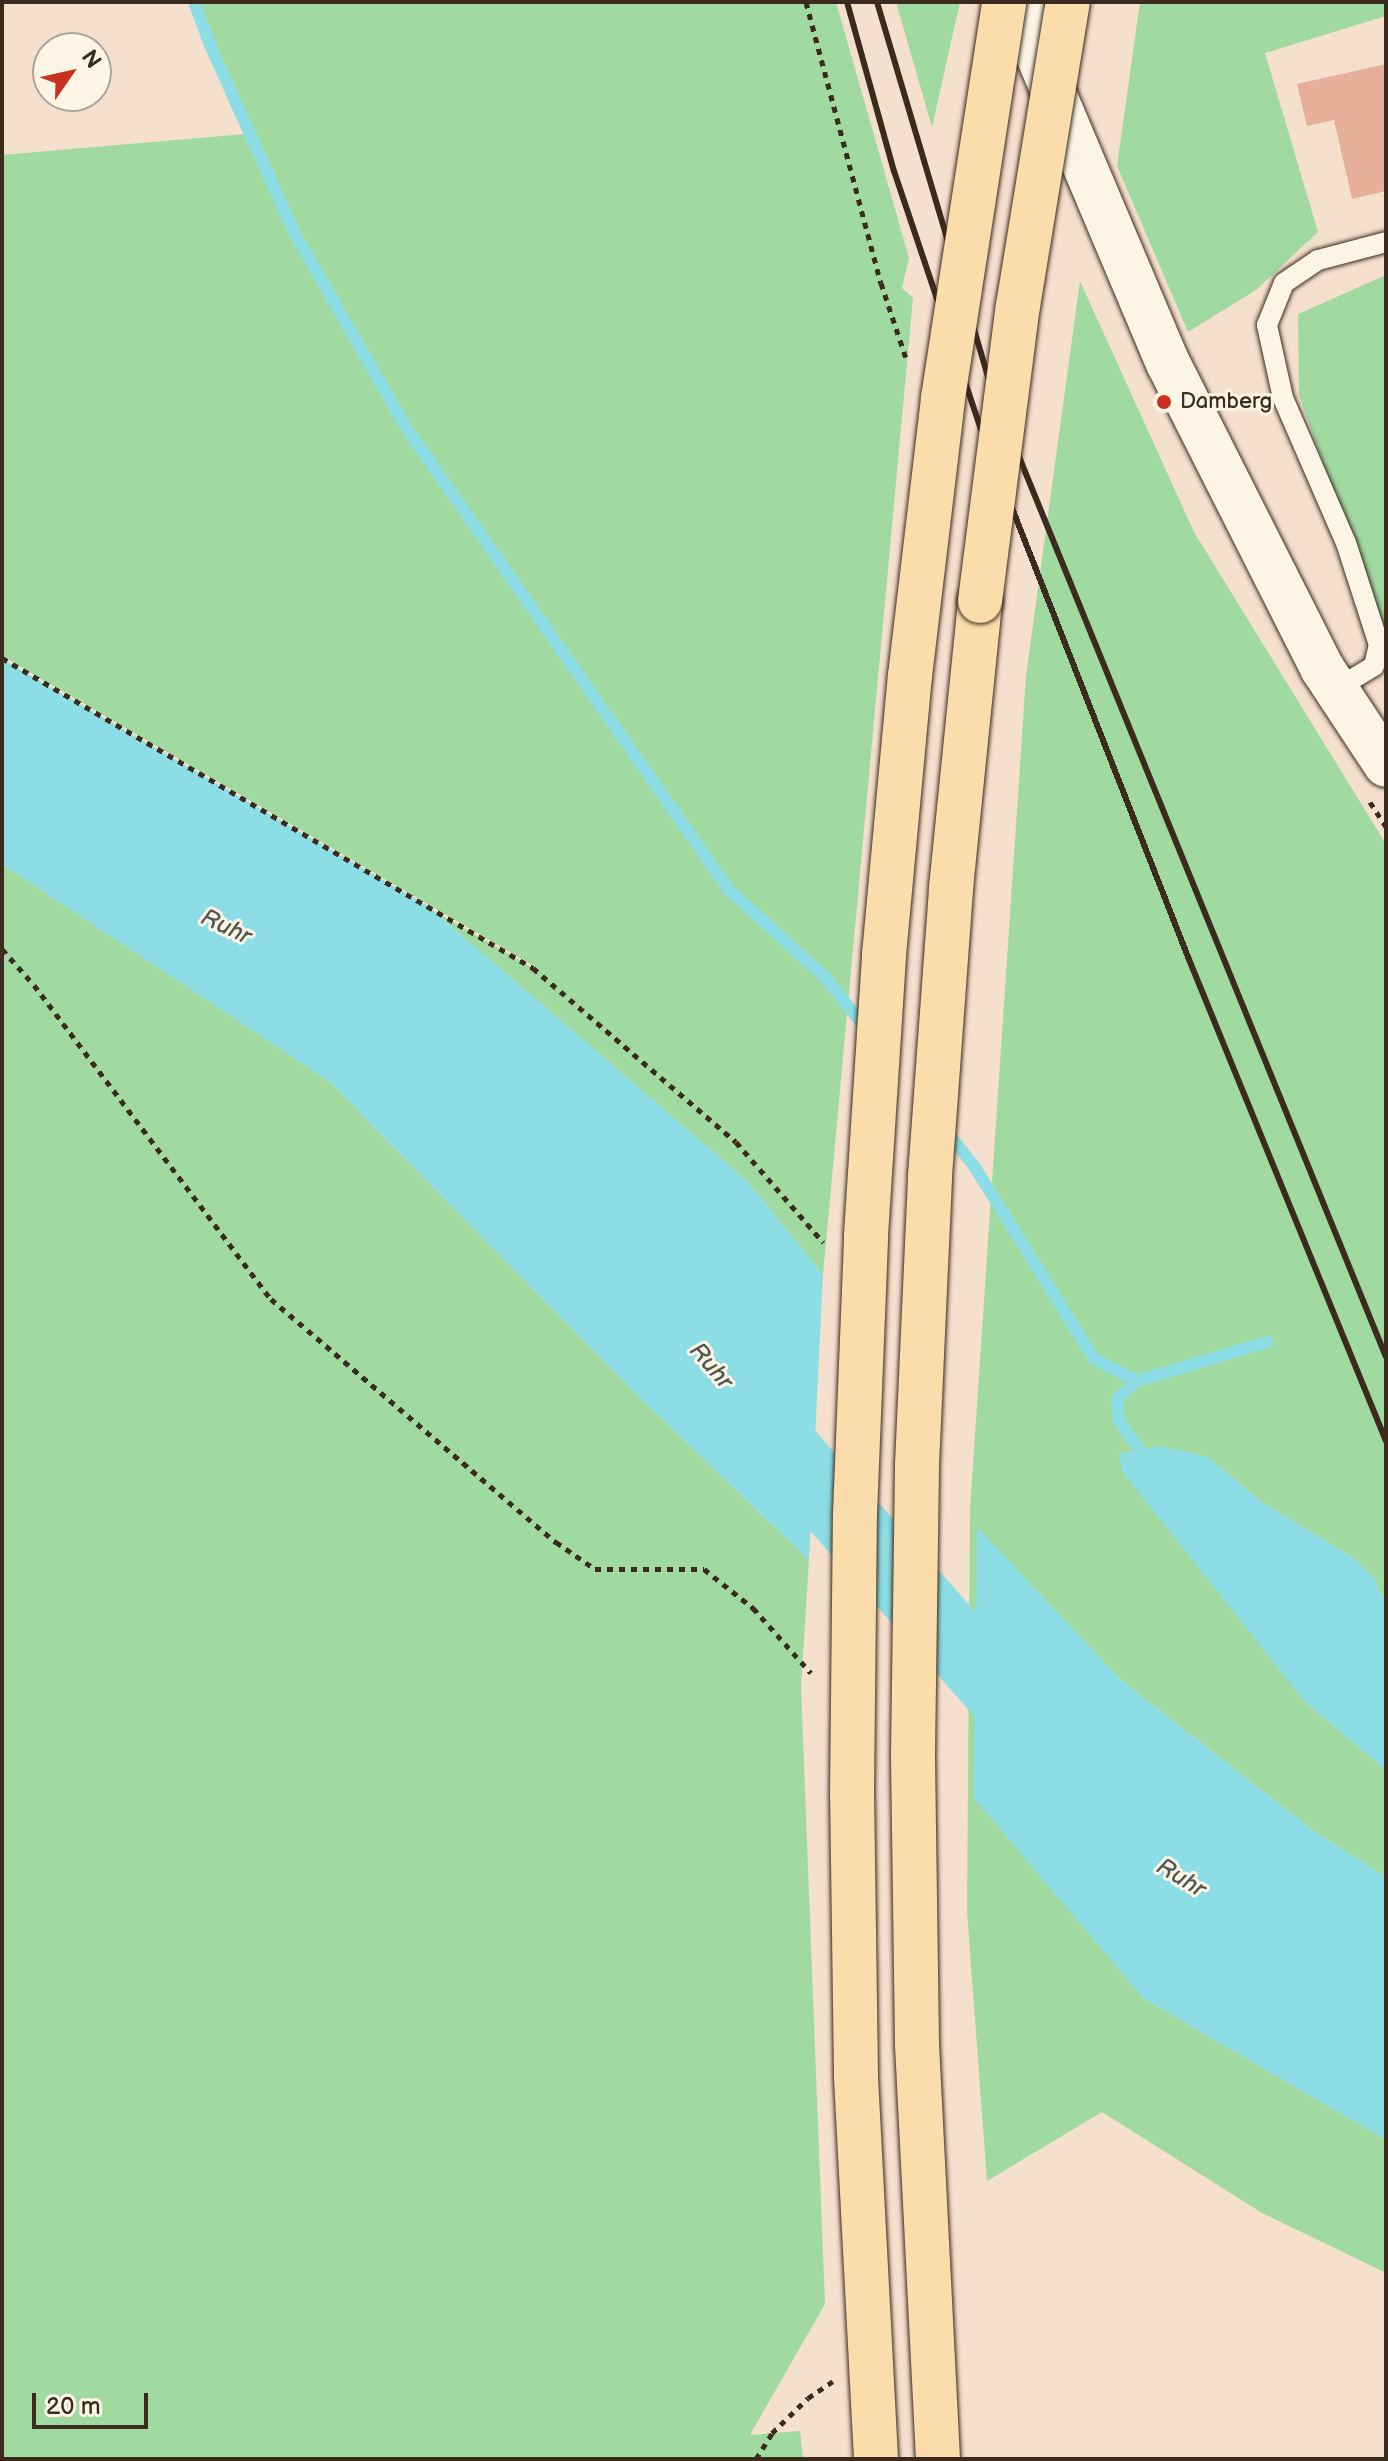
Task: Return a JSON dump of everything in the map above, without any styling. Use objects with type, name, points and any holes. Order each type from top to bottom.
[{"type":"highway","points":[[876,2459],[856,2075],[852,1795],[855,1514],[866,1235],[884,955],[910,676],[943,398],[1004,2]]},
{"type":"highway","points":[[938,2459],[917,2043],[913,1754],[917,1465],[929,1191],[951,888],[980,601],[1018,306],[1068,2]]},
{"type":"main road","points":[[1020,2],[1036,51],[1168,363],[1322,668],[1386,765]]},
{"type":"lane","points":[[1336,689],[1374,666],[1379,645],[1346,543],[1283,398],[1267,325],[1284,283],[1318,260],[1386,242]]},
{"type":"path","points":[[2,658],[533,968],[736,1142],[828,1247]]},
{"type":"path","points":[[2,949],[44,997],[271,1299],[556,1542],[595,1569],[704,1569],[753,1608],[803,1660],[818,1684]]},
{"type":"path","points":[[756,2459],[772,2433],[808,2398],[844,2373]]},
{"type":"green space","points":[[192,2],[836,2],[909,258],[902,288],[913,298],[823,1275],[747,1181],[431,909],[538,971],[534,966],[2,656],[2,155],[245,134]]},
{"type":"green space","points":[[896,2],[960,2],[932,127]]},
{"type":"green space","points":[[1140,2],[1386,2],[1386,16],[1265,53],[1318,232],[1256,290],[1188,332],[1117,166]]},
{"type":"green space","points":[[1386,275],[1386,639],[1299,395],[1298,314]]},
{"type":"green space","points":[[1080,281],[1194,532],[1386,844],[1386,1606],[1374,1578],[1352,1557],[1262,1502],[1208,1457],[1304,1701],[1386,1770],[1386,1877],[1311,1829],[1121,1680],[977,1528],[1143,1998],[1386,2140],[1386,2273],[1262,2213],[1102,2112],[987,2181],[967,1912],[970,1510],[1026,676]]},
{"type":"green space","points":[[2,864],[330,1082],[639,1397],[809,1560],[801,1687],[825,2304],[750,2435],[800,2431],[803,2459],[2,2459]]},
{"type":"water","points":[[2,659],[428,906],[747,1181],[823,1275],[809,1560],[639,1397],[330,1082],[2,864]]},
{"type":"water","points":[[1161,1446],[1208,1457],[1262,1502],[1352,1557],[1374,1578],[1386,1606],[1386,1770],[1304,1701],[1122,1471],[1119,1454]]},
{"type":"water","points":[[977,1527],[1121,1680],[1311,1829],[1386,1877],[1386,2140],[1143,1998],[974,1798]]},
{"type":"building","points":[[1386,64],[1386,191],[1352,199],[1334,120],[1307,126],[1297,84]]},
{"type":"waterway","points":[[194,2],[210,45],[294,232],[407,429],[729,890],[826,978],[867,1030]]},
{"type":"waterway","points":[[946,1131],[974,1166],[1094,1359],[1137,1381]]},
{"type":"waterway","points":[[1140,1450],[1119,1421],[1117,1399],[1137,1381],[1267,1342]]},
{"type":"waterway","name":"Ruhr","points":[[750,1410],[1039,1737]]},
{"type":"railway","points":[[847,2],[894,171],[981,429],[1188,957],[1386,1441]]},
{"type":"railway","points":[[877,2],[993,393],[1386,1357]]},
{"type":"place","name":"Damberg","points":[[1164,402]]}]
